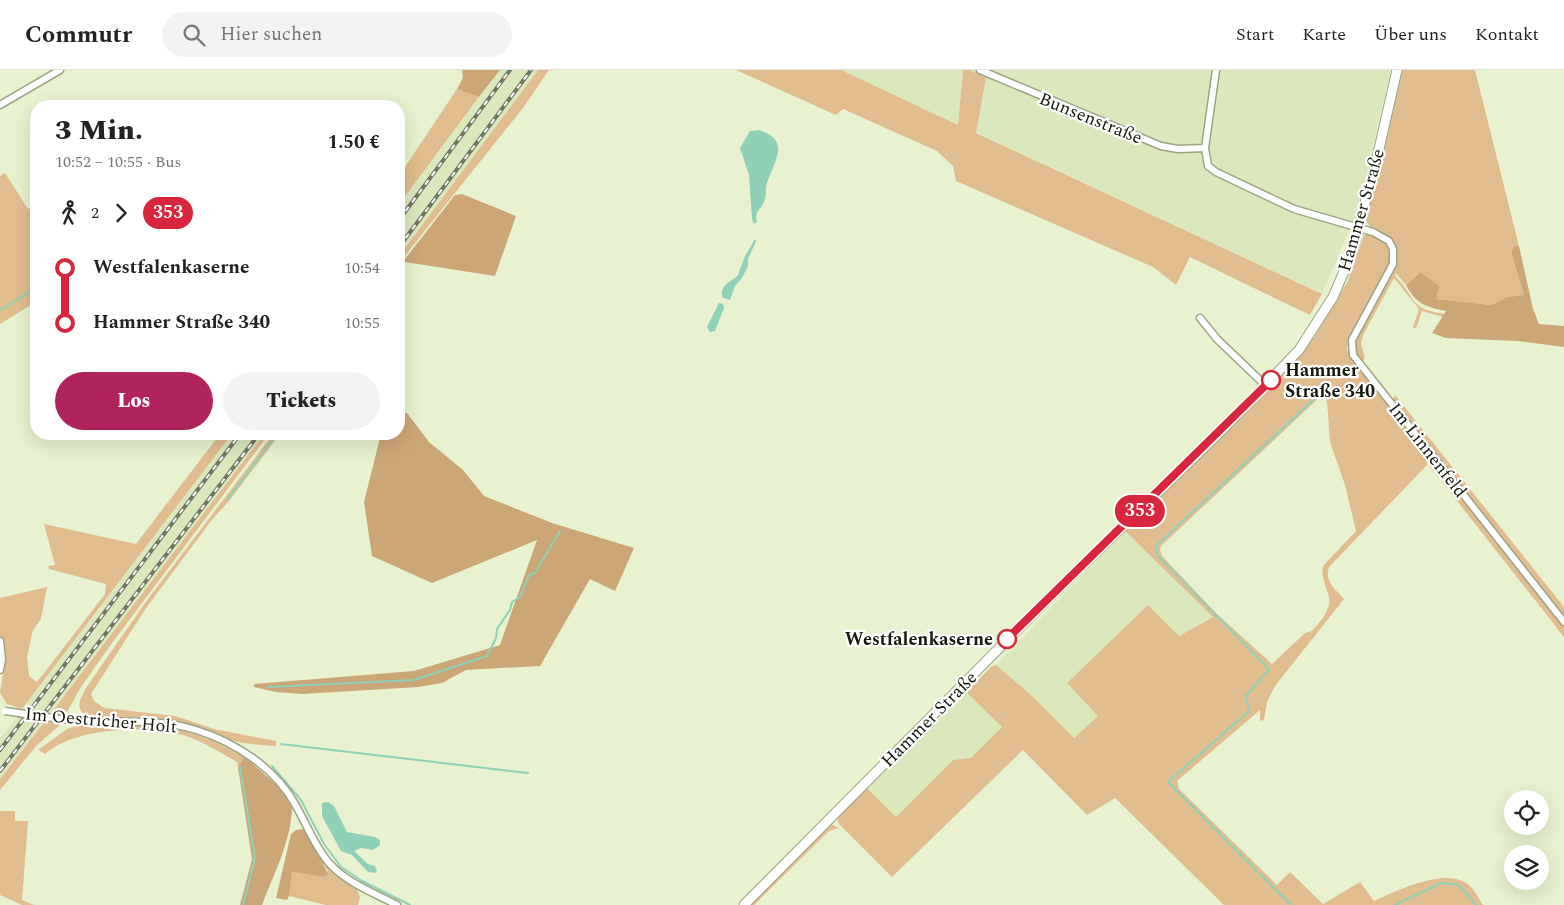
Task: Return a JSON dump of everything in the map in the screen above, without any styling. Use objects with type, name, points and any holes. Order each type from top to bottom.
[{"type":"main road","name":"Hammer Straße","points":[[744,905],[1042,605],[1266,386],[1299,350],[1320,320],[1344,274],[1359,228],[1396,70]]},
{"type":"street","points":[[0,105],[60,70]]},
{"type":"street","name":"Bunsenstraße","points":[[980,70],[1161,146],[1178,150],[1205,148]]},
{"type":"street","points":[[1205,148],[1216,70]]},
{"type":"street","name":"Im Linnenfeld","points":[[1205,148],[1208,166],[1216,172],[1294,209],[1376,233],[1389,242],[1393,249],[1394,259],[1391,270],[1352,340],[1353,355],[1564,622]]},
{"type":"street","points":[[1200,318],[1217,339],[1266,386]]},
{"type":"street","points":[[0,641],[2,659],[0,670]]},
{"type":"street","name":"Im Oestricher Holt","points":[[3,711],[60,719],[135,720],[179,725],[229,744],[261,765],[280,784],[294,801],[322,854],[333,867],[356,885],[397,905]]},
{"type":"shaded area","points":[[462,70],[500,70],[479,97],[457,89],[463,78]]},
{"type":"shaded area","points":[[500,70],[538,70],[405,248],[405,198]]},
{"type":"shaded area","points":[[538,70],[549,70],[523,108],[405,256],[405,248]]},
{"type":"shaded area","points":[[736,70],[841,70],[958,125],[963,70],[970,70],[986,78],[976,133],[1322,294],[1310,315],[1190,257],[1176,285],[1153,267],[956,181],[953,166],[937,151],[843,109],[836,115]]},
{"type":"shaded area","points":[[841,70],[963,70],[958,125]]},
{"type":"shaded area","points":[[970,70],[1391,70],[1358,210],[1322,294],[976,132],[986,78]]},
{"type":"shaded area","points":[[1402,70],[1475,70],[1519,246],[1514,246],[1511,252],[1524,295],[1507,297],[1491,305],[1435,299],[1419,272],[1406,285],[1396,273],[1395,276],[1419,306],[1433,312],[1445,314],[1443,317],[1422,311],[1416,328],[1413,328],[1419,309],[1394,278],[1363,335],[1361,344],[1365,358],[1361,362],[1355,354],[1355,340],[1394,269],[1396,257],[1396,249],[1393,243],[1377,232],[1366,221]]},
{"type":"shaded area","points":[[457,89],[479,97],[405,197],[405,167]]},
{"type":"shaded area","points":[[759,130],[775,139],[778,145],[778,152],[767,183],[765,200],[757,213],[757,222],[754,224],[749,175],[740,148],[750,131]]},
{"type":"shaded area","points":[[5,173],[28,209],[30,208],[30,306],[0,324],[0,176]]},
{"type":"shaded area","points":[[462,194],[516,216],[495,276],[405,262],[405,259],[455,195]]},
{"type":"shaded area","points":[[1371,234],[1382,240],[1388,247],[1391,256],[1389,268],[1350,337],[1347,349],[1426,451],[1425,460],[1428,464],[1329,567],[1329,581],[1344,599],[1275,686],[1267,702],[1264,720],[1260,721],[1260,710],[1177,781],[1179,789],[1277,885],[1290,872],[1323,904],[1360,882],[1374,901],[1420,883],[1445,878],[1457,879],[1469,885],[1483,905],[1224,905],[1115,798],[1087,815],[1023,750],[892,877],[839,824],[837,818],[867,788],[896,817],[953,760],[971,758],[1002,727],[966,692],[992,666],[996,665],[1030,694],[1074,738],[1098,716],[1067,683],[1148,605],[1179,636],[1213,617],[1125,531],[1300,355],[1315,336],[1348,281],[1364,235]],"holes":[[[1322,395],[1327,401],[1330,442],[1345,485],[1356,531],[1323,566],[1322,572],[1329,598],[1327,611],[1312,631],[1305,633],[1272,664],[1217,614],[1162,556],[1160,550],[1161,546]]]},
{"type":"shaded area","points":[[755,239],[756,241],[748,259],[748,266],[742,278],[735,286],[730,300],[723,298],[722,290],[738,275],[745,256]]},
{"type":"shaded area","points":[[1514,246],[1519,246],[1533,309],[1539,324],[1564,326],[1564,347],[1518,341],[1446,338],[1432,333],[1446,311],[1422,304],[1414,297],[1406,285],[1420,272],[1439,286],[1436,299],[1491,305],[1507,297],[1524,295],[1511,252]]},
{"type":"shaded area","points":[[719,303],[723,304],[724,308],[715,331],[710,332],[707,327]]},
{"type":"shaded area","points":[[1395,395],[1564,607],[1564,618],[1392,402]]},
{"type":"shaded area","points":[[405,413],[407,413],[429,442],[463,470],[484,496],[552,523],[634,548],[615,591],[590,579],[540,666],[466,670],[442,683],[418,687],[302,694],[276,692],[254,687],[254,684],[414,671],[500,645],[537,540],[432,583],[372,556],[364,502],[380,440],[405,440]]},
{"type":"shaded area","points":[[215,440],[227,440],[22,709],[7,704],[0,693],[5,659],[0,634],[0,598],[47,587],[41,619],[33,630],[27,657],[29,676],[37,682],[105,594],[106,584],[49,569],[48,566],[55,565],[44,524],[136,544]]},
{"type":"shaded area","points":[[227,440],[259,440],[0,779],[0,739]]},
{"type":"shaded area","points":[[259,440],[264,440],[112,643],[81,687],[66,714],[51,713]]},
{"type":"shaded area","points":[[268,440],[275,440],[229,501],[211,521],[146,608],[91,694],[94,701],[104,708],[175,716],[214,729],[276,741],[276,746],[233,741],[182,724],[160,719],[148,717],[104,718],[88,716],[83,713],[79,704],[86,688],[145,603]]},
{"type":"shaded area","points":[[1428,464],[1436,465],[1564,626],[1564,637]]},
{"type":"shaded area","points":[[1125,531],[1213,616],[1179,636],[1148,605],[1067,683],[1099,716],[1074,738],[1030,694],[996,665]]},
{"type":"shaded area","points":[[966,692],[1002,727],[971,759],[953,760],[896,817],[867,788],[939,716],[941,717]]},
{"type":"shaded area","points":[[45,721],[60,723],[60,725],[37,745],[0,790],[0,779]]},
{"type":"shaded area","points":[[134,724],[164,727],[191,733],[245,757],[238,767],[237,762],[207,745],[189,737],[155,730],[94,733],[58,745],[45,754],[38,750],[67,729],[79,725]]},
{"type":"shaded area","points":[[245,757],[279,787],[292,807],[289,833],[262,905],[240,905],[252,859],[238,767]]},
{"type":"shaded area","points":[[328,802],[334,806],[347,832],[375,837],[380,840],[380,845],[373,850],[361,848],[354,851],[368,864],[375,866],[377,871],[375,873],[368,872],[352,855],[341,851],[322,816],[322,803]]},
{"type":"shaded area","points":[[0,811],[15,811],[15,821],[28,821],[22,900],[34,905],[22,905],[0,895]]},
{"type":"shaded area","points":[[831,824],[839,828],[829,831],[754,905],[749,905]]},
{"type":"shaded area","points":[[303,829],[307,832],[328,874],[323,877],[292,872],[287,900],[276,898],[291,834],[296,830]]},
{"type":"shaded area","points":[[311,840],[325,864],[357,890],[360,897],[358,905],[326,905],[289,896],[292,872],[323,877],[328,871],[313,848]]},
{"type":"waterway","points":[[0,310],[30,292]]},
{"type":"waterway","points":[[1257,871],[1168,782],[1249,711],[1246,696],[1269,669],[1158,556],[1156,550],[1157,545],[1314,399]]},
{"type":"waterway","points":[[227,500],[272,440]]},
{"type":"waterway","points":[[268,687],[414,680],[487,656],[496,638],[497,629],[510,610],[512,602],[520,597],[529,575],[535,573],[560,531]]},
{"type":"waterway","points":[[281,744],[528,773]]},
{"type":"waterway","points":[[272,766],[301,800],[324,844],[341,867],[362,881],[410,905]]},
{"type":"waterway","points":[[240,767],[255,858],[243,905]]},
{"type":"waterway","points":[[1259,873],[1291,905]]},
{"type":"waterway","points":[[1395,905],[1441,883],[1459,885],[1476,905]]},
{"type":"railway","points":[[405,212],[510,70]]},
{"type":"railway","points":[[405,239],[531,70]]},
{"type":"railway","points":[[0,750],[235,440]]},
{"type":"railway","points":[[0,771],[254,440]]},
{"type":"bus line","name":"353","points":[[1007,639],[1183,469],[1271,380]]},
{"type":"place","name":"Hammer Straße 340","points":[[1271,380]]},
{"type":"place","name":"Westfalenkaserne","points":[[1007,639]]}]
